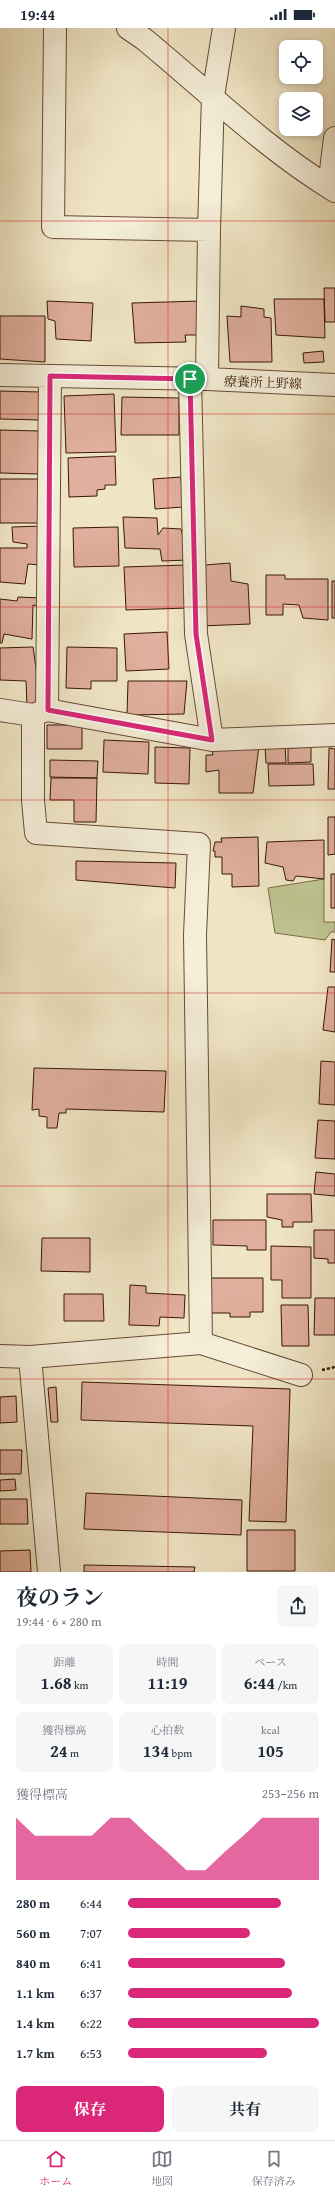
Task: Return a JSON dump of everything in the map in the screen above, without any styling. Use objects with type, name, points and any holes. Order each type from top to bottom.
[{"type":"street","points":[[55,28],[53,227],[209,230]]},
{"type":"street","points":[[128,28],[144,39],[213,96],[259,137],[308,175],[332,189],[335,138]]},
{"type":"street","points":[[212,740],[196,634],[199,379],[209,230],[213,96],[224,28]]},
{"type":"street","name":"療養所上野線","points":[[0,375],[199,379],[335,385]]},
{"type":"street","points":[[50,376],[40,713],[33,800],[36,833],[199,844],[195,935],[201,1343]]},
{"type":"street","points":[[0,710],[40,713],[212,740],[335,735]]},
{"type":"street","points":[[0,1356],[30,1356],[201,1343],[301,1375]]},
{"type":"street","points":[[30,1356],[49,1572]]},
{"type":"green space","points":[[324,879],[324,922],[335,922],[335,932],[331,932],[325,940],[275,933],[268,888]]},
{"type":"building","points":[[324,288],[335,288],[335,322],[325,322]]},
{"type":"building","points":[[274,299],[324,299],[325,338],[276,335]]},
{"type":"building","points":[[47,301],[93,303],[91,341],[56,339],[55,321],[48,319]]},
{"type":"building","points":[[201,301],[202,335],[185,335],[186,342],[135,343],[132,303]]},
{"type":"building","points":[[241,306],[264,309],[264,317],[271,318],[272,362],[230,362],[227,316],[241,317]]},
{"type":"building","points":[[0,316],[45,316],[45,362],[0,359]]},
{"type":"building","points":[[323,351],[324,362],[304,363],[303,353]]},
{"type":"building","points":[[0,391],[41,392],[40,420],[0,419]]},
{"type":"building","points":[[114,394],[116,452],[66,453],[64,396]]},
{"type":"building","points":[[122,397],[179,398],[179,435],[121,435]]},
{"type":"building","points":[[0,430],[40,431],[39,474],[0,473]]},
{"type":"building","points":[[115,456],[116,485],[105,485],[105,489],[97,490],[97,496],[69,497],[68,458]]},
{"type":"building","points":[[181,477],[183,507],[155,509],[153,479]]},
{"type":"building","points":[[0,479],[40,479],[40,523],[0,523]]},
{"type":"building","points":[[123,517],[157,518],[158,535],[163,528],[181,529],[189,560],[162,561],[160,549],[125,548]]},
{"type":"building","points":[[43,526],[41,565],[28,564],[25,584],[0,582],[0,548],[27,548],[27,544],[13,542],[12,527]]},
{"type":"building","points":[[118,527],[119,566],[74,567],[73,528]]},
{"type":"building","points":[[230,563],[231,581],[248,584],[250,624],[200,626],[205,565]]},
{"type":"building","points":[[186,565],[188,608],[126,610],[124,567]]},
{"type":"building","points":[[266,575],[285,575],[285,579],[328,579],[328,620],[303,618],[299,605],[283,604],[283,615],[266,615]]},
{"type":"building","points":[[332,581],[335,581],[335,618],[332,618]]},
{"type":"building","points":[[18,597],[41,598],[43,607],[33,605],[32,639],[4,634],[2,643],[0,643],[0,599],[17,601]]},
{"type":"building","points":[[167,632],[169,669],[126,671],[124,634]]},
{"type":"building","points":[[33,647],[44,707],[27,706],[26,681],[0,680],[0,648]]},
{"type":"building","points":[[67,647],[117,648],[117,681],[91,681],[91,689],[66,688]]},
{"type":"building","points":[[128,681],[187,681],[184,714],[127,715]]},
{"type":"building","points":[[47,725],[82,725],[82,749],[47,749]]},
{"type":"building","points":[[104,740],[149,742],[148,774],[103,772]]},
{"type":"building","points":[[285,745],[286,763],[266,763],[265,746]]},
{"type":"building","points":[[259,746],[253,793],[219,793],[219,770],[206,772],[206,755],[213,755],[211,747]]},
{"type":"building","points":[[155,747],[190,748],[189,784],[155,783]]},
{"type":"building","points":[[311,747],[311,762],[288,763],[288,748]]},
{"type":"building","points":[[329,748],[335,749],[335,789],[328,789]]},
{"type":"building","points":[[50,760],[98,761],[97,778],[50,777]]},
{"type":"building","points":[[268,764],[313,764],[314,785],[269,786]]},
{"type":"building","points":[[51,778],[97,778],[96,822],[74,822],[74,800],[50,800]]},
{"type":"building","points":[[328,817],[335,817],[335,854],[328,855]]},
{"type":"building","points":[[258,837],[259,886],[232,887],[232,874],[222,874],[222,857],[215,857],[215,851],[213,851],[215,842],[222,842],[221,838]]},
{"type":"building","points":[[324,840],[324,879],[296,876],[293,881],[286,880],[283,867],[265,863],[267,842]]},
{"type":"building","points":[[76,861],[176,863],[175,888],[76,880]]},
{"type":"building","points":[[331,874],[335,874],[335,908],[331,908]]},
{"type":"building","points":[[332,939],[335,940],[335,972],[330,972]]},
{"type":"building","points":[[328,987],[335,987],[335,1032],[323,1030]]},
{"type":"building","points":[[321,1061],[335,1062],[335,1105],[319,1104]]},
{"type":"building","points":[[34,1068],[166,1071],[164,1112],[66,1109],[66,1113],[59,1113],[57,1128],[47,1128],[47,1117],[39,1116],[39,1109],[32,1110]]},
{"type":"building","points":[[318,1120],[335,1121],[335,1159],[315,1158]]},
{"type":"building","points":[[316,1172],[335,1174],[335,1196],[314,1194]]},
{"type":"building","points":[[267,1194],[311,1194],[312,1222],[293,1222],[293,1227],[282,1227],[282,1220],[267,1217]]},
{"type":"building","points":[[213,1220],[266,1220],[266,1250],[247,1250],[247,1246],[213,1245]]},
{"type":"building","points":[[314,1230],[335,1230],[335,1263],[328,1263],[328,1259],[314,1258]]},
{"type":"building","points":[[42,1238],[90,1238],[90,1272],[41,1271]]},
{"type":"building","points":[[271,1246],[311,1247],[311,1298],[282,1298],[282,1280],[271,1280]]},
{"type":"building","points":[[211,1278],[263,1278],[263,1312],[250,1312],[250,1317],[230,1317],[230,1313],[211,1313]]},
{"type":"building","points":[[130,1285],[146,1286],[146,1293],[185,1295],[184,1318],[160,1317],[159,1326],[129,1325]]},
{"type":"building","points":[[64,1294],[103,1294],[104,1321],[64,1321]]},
{"type":"building","points":[[315,1298],[335,1298],[335,1335],[314,1335]]},
{"type":"building","points":[[281,1305],[308,1305],[309,1346],[282,1346]]},
{"type":"building","points":[[82,1382],[290,1389],[286,1522],[249,1521],[253,1426],[81,1420]]},
{"type":"building","points":[[56,1387],[58,1422],[51,1422],[48,1388]]},
{"type":"building","points":[[16,1396],[17,1422],[0,1423],[0,1397]]},
{"type":"building","points":[[0,1450],[22,1450],[21,1474],[0,1474]]},
{"type":"building","points":[[15,1479],[16,1490],[0,1491],[0,1480]]},
{"type":"building","points":[[86,1493],[242,1500],[241,1535],[84,1529]]},
{"type":"building","points":[[0,1499],[27,1499],[28,1524],[0,1524]]},
{"type":"building","points":[[247,1530],[295,1530],[295,1571],[247,1571]]},
{"type":"building","points":[[30,1550],[31,1572],[0,1572],[0,1551]]},
{"type":"building","points":[[84,1565],[195,1567],[194,1572],[84,1572]]},
{"type":"route","points":[[50,376],[190,379],[196,634],[212,740],[48,710],[50,376]]}]
